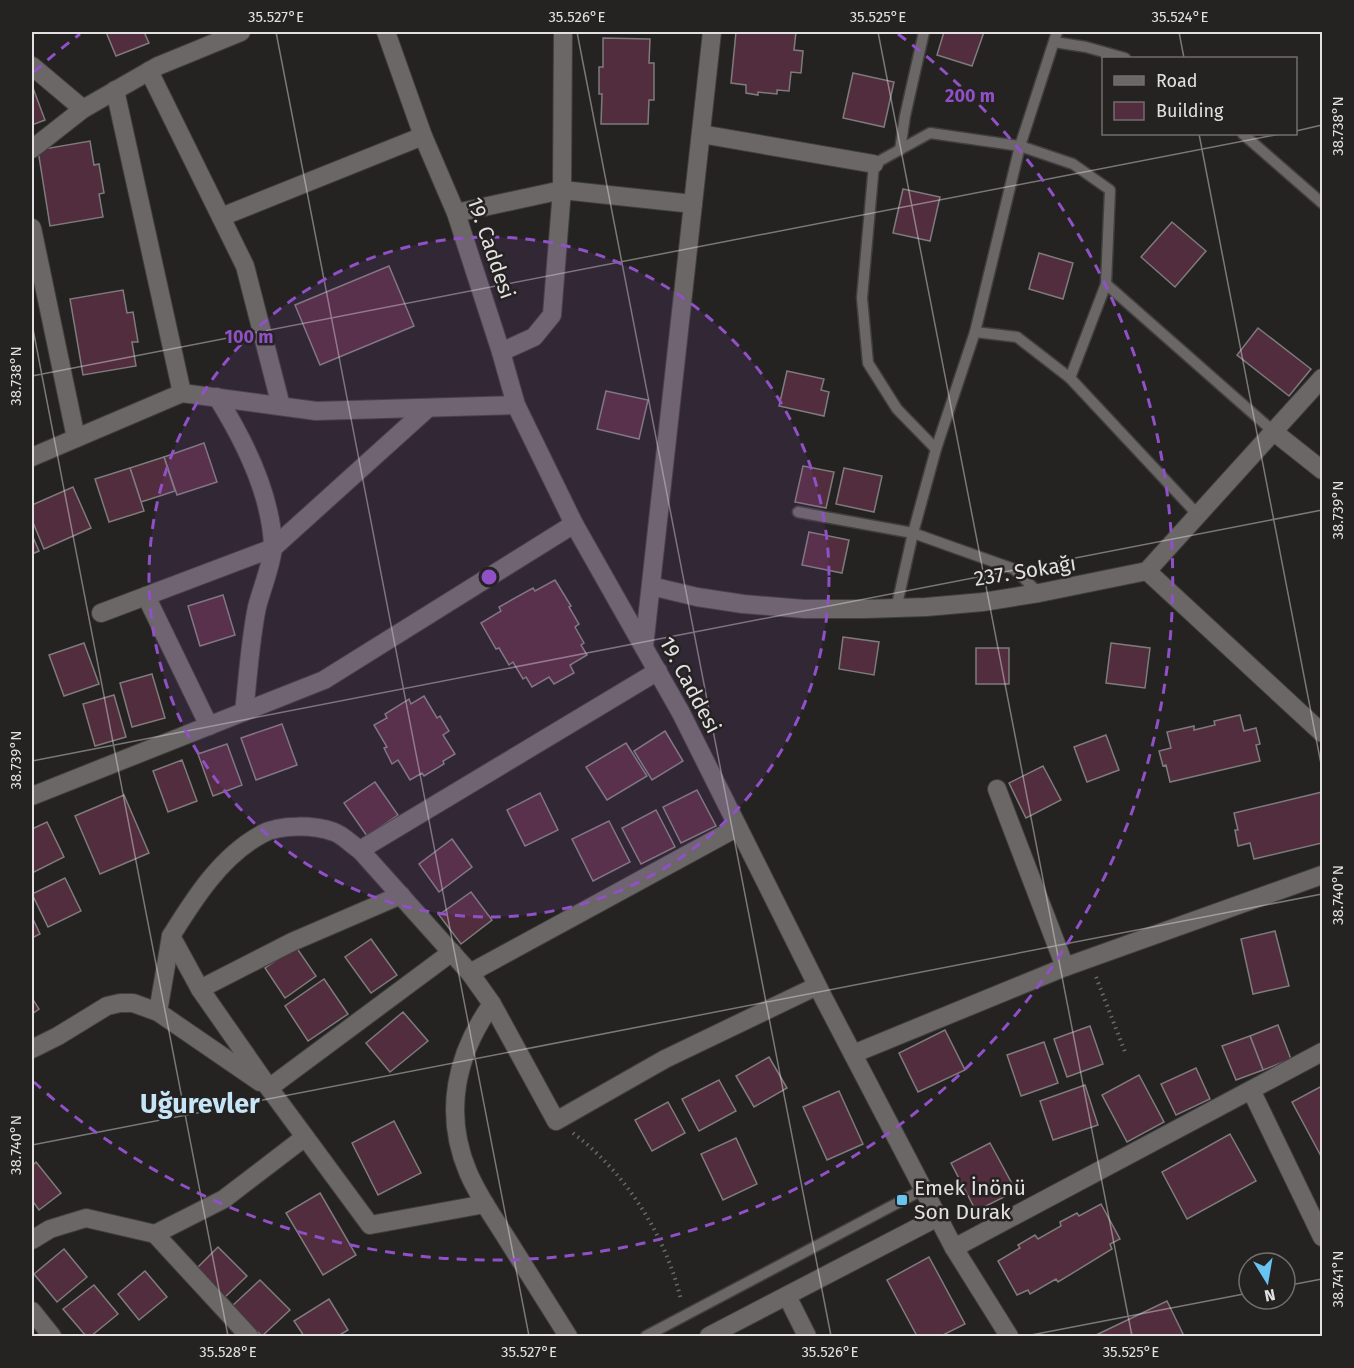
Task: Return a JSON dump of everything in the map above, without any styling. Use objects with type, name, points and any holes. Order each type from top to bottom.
[{"type":"street","points":[[32,149],[83,109],[149,71],[241,32]]},
{"type":"street","name":"19. Caddesi","points":[[386,32],[423,136],[456,213],[516,405],[574,524],[681,713],[817,986],[954,1248],[1009,1336]]},
{"type":"street","points":[[501,352],[534,337],[552,315],[562,190],[563,32]]},
{"type":"street","points":[[644,647],[712,32]]},
{"type":"street","points":[[32,66],[83,109]]},
{"type":"street","points":[[149,71],[245,266],[280,406]]},
{"type":"street","points":[[116,90],[182,393]]},
{"type":"street","points":[[701,134],[874,164]]},
{"type":"street","points":[[221,218],[423,136]]},
{"type":"street","points":[[456,213],[562,190],[693,204]]},
{"type":"street","points":[[32,228],[76,438]]},
{"type":"street","points":[[1323,378],[1147,571],[1323,733]]},
{"type":"street","points":[[32,457],[182,393],[316,411],[516,405]]},
{"type":"street","points":[[217,398],[245,446],[255,471],[267,513],[273,548],[257,609],[244,712]]},
{"type":"street","points":[[101,613],[273,548],[428,408]]},
{"type":"street","points":[[1274,432],[1323,470]]},
{"type":"street","points":[[32,796],[324,680],[574,524]]},
{"type":"street","name":"237. Sokağı","points":[[651,586],[697,597],[773,607],[896,609],[982,602],[1147,571]]},
{"type":"street","points":[[146,596],[209,726]]},
{"type":"street","points":[[360,850],[658,671]]},
{"type":"street","points":[[997,789],[1065,967]]},
{"type":"street","points":[[158,1012],[171,936],[189,907],[226,861],[263,833],[302,825],[335,832],[360,850],[452,952],[492,1004],[556,1121],[665,1059],[817,986]]},
{"type":"street","points":[[470,973],[738,827]]},
{"type":"street","points":[[853,1054],[1065,967],[1323,875]]},
{"type":"street","points":[[200,989],[292,942],[401,895]]},
{"type":"street","points":[[171,936],[200,989],[269,1088],[370,1225],[485,1204]]},
{"type":"street","points":[[269,1088],[452,952]]},
{"type":"street","points":[[32,1049],[107,1006],[133,1003],[158,1012],[269,1088]]},
{"type":"street","points":[[492,1004],[468,1043],[461,1065],[455,1110],[461,1152],[468,1172],[485,1204],[568,1336]]},
{"type":"street","points":[[954,1248],[1323,1052]]},
{"type":"street","points":[[1251,1090],[1323,1237]]},
{"type":"street","points":[[155,1234],[224,1199],[305,1137]]},
{"type":"street","points":[[709,1336],[938,1217]]},
{"type":"street","points":[[32,1240],[50,1229],[86,1218],[155,1234],[249,1336]]},
{"type":"street","points":[[787,1296],[807,1336]]},
{"type":"street","points":[[32,1311],[52,1336]]},
{"type":"lane","points":[[900,150],[905,116],[924,32]]},
{"type":"lane","points":[[896,609],[913,532],[936,449],[975,332],[1020,146],[1055,37],[1121,57]]},
{"type":"lane","points":[[936,449],[897,409],[868,363],[862,298],[874,164],[930,134],[1020,146],[1073,164],[1110,190],[1106,284],[1070,378]]},
{"type":"lane","points":[[1243,135],[1323,203]]},
{"type":"lane","points":[[1106,284],[1274,432]]},
{"type":"lane","points":[[975,332],[1017,337],[1070,378],[1198,515]]},
{"type":"lane","points":[[798,512],[913,532],[1014,569],[1039,593]]},
{"type":"lane","points":[[646,1336],[924,1189]]},
{"type":"path","points":[[1089,958],[1125,1052]]},
{"type":"path","points":[[556,1121],[598,1155],[634,1197],[662,1245],[684,1316]]},
{"type":"building","points":[[106,32],[144,32],[149,43],[116,56]]},
{"type":"building","points":[[736,32],[796,32],[794,50],[803,51],[801,73],[791,72],[789,91],[777,90],[777,94],[758,92],[758,95],[746,93],[746,85],[731,83]]},
{"type":"building","points":[[944,32],[984,32],[972,66],[937,55]]},
{"type":"building","points":[[603,38],[650,39],[649,63],[654,63],[654,100],[649,100],[648,124],[601,124],[602,94],[599,94],[599,67],[603,67]]},
{"type":"building","points":[[853,73],[894,82],[884,127],[843,118]]},
{"type":"building","points":[[32,88],[45,120],[32,125]]},
{"type":"building","points":[[90,141],[94,165],[99,164],[104,193],[99,194],[103,217],[50,226],[38,150]]},
{"type":"building","points":[[903,189],[940,197],[930,241],[893,233]]},
{"type":"building","points":[[1172,222],[1206,251],[1175,287],[1141,257]]},
{"type":"building","points":[[1039,253],[1073,263],[1063,299],[1029,289]]},
{"type":"building","points":[[389,266],[414,326],[320,365],[295,305]]},
{"type":"building","points":[[123,290],[127,313],[133,312],[138,342],[132,342],[136,366],[83,375],[70,299]]},
{"type":"building","points":[[1258,328],[1311,369],[1289,396],[1237,355]]},
{"type":"building","points":[[787,371],[824,379],[821,390],[829,392],[824,416],[779,406]]},
{"type":"building","points":[[606,391],[648,400],[639,439],[597,429]]},
{"type":"building","points":[[204,443],[217,482],[177,495],[164,457]]},
{"type":"building","points":[[164,457],[175,491],[141,502],[130,468]]},
{"type":"building","points":[[803,466],[834,472],[826,508],[795,502]]},
{"type":"building","points":[[130,468],[144,511],[109,522],[95,479]]},
{"type":"building","points":[[844,468],[882,476],[874,512],[836,504]]},
{"type":"building","points":[[73,487],[91,528],[44,549],[32,520],[32,505]]},
{"type":"building","points":[[809,532],[849,540],[842,573],[802,565]]},
{"type":"building","points":[[32,535],[39,551],[32,554]]},
{"type":"building","points":[[555,580],[579,624],[575,627],[584,643],[581,645],[587,655],[570,665],[574,673],[554,684],[549,677],[532,687],[526,677],[523,679],[513,662],[509,665],[499,648],[496,649],[481,623],[501,611],[499,607],[533,588],[535,591]]},
{"type":"building","points":[[223,595],[235,635],[200,646],[188,606]]},
{"type":"building","points":[[843,637],[879,642],[874,675],[839,669]]},
{"type":"building","points":[[84,643],[99,684],[64,696],[49,655]]},
{"type":"building","points":[[1111,643],[1150,648],[1145,688],[1106,683]]},
{"type":"building","points":[[976,648],[1009,648],[1009,684],[976,684]]},
{"type":"building","points":[[152,674],[165,718],[132,727],[120,683]]},
{"type":"building","points":[[114,695],[126,737],[95,746],[83,704]]},
{"type":"building","points":[[424,696],[437,718],[440,716],[449,731],[443,735],[455,754],[424,776],[422,773],[410,780],[398,760],[392,764],[384,748],[387,747],[374,725],[387,718],[385,714],[409,699],[411,704]]},
{"type":"building","points":[[1240,715],[1244,731],[1256,728],[1260,744],[1256,745],[1260,761],[1170,782],[1166,765],[1163,766],[1159,751],[1171,748],[1167,732],[1194,726],[1194,730],[1215,725],[1214,721]]},
{"type":"building","points":[[282,724],[297,765],[256,780],[241,738]]},
{"type":"building","points":[[665,731],[683,761],[652,780],[634,751]]},
{"type":"building","points":[[1106,735],[1119,770],[1087,782],[1074,747]]},
{"type":"building","points":[[626,743],[647,776],[607,800],[586,767]]},
{"type":"building","points":[[227,744],[242,785],[213,796],[198,754]]},
{"type":"building","points":[[182,760],[197,801],[168,812],[153,771]]},
{"type":"building","points":[[1043,766],[1061,800],[1026,818],[1009,783]]},
{"type":"building","points":[[375,782],[398,815],[367,836],[344,803]]},
{"type":"building","points":[[697,790],[716,826],[681,843],[663,807]]},
{"type":"building","points":[[1322,792],[1322,843],[1254,859],[1250,843],[1238,846],[1235,830],[1238,830],[1234,813]]},
{"type":"building","points":[[540,793],[558,830],[525,846],[507,810]]},
{"type":"building","points":[[124,795],[149,853],[100,874],[75,816]]},
{"type":"building","points":[[656,810],[675,847],[641,864],[622,828]]},
{"type":"building","points":[[609,821],[630,862],[593,881],[572,839]]},
{"type":"building","points":[[47,822],[64,857],[32,873],[32,829]]},
{"type":"building","points":[[452,839],[472,867],[439,892],[419,864]]},
{"type":"building","points":[[65,878],[81,911],[48,927],[32,894]]},
{"type":"building","points":[[471,892],[492,920],[461,944],[439,915]]},
{"type":"building","points":[[32,917],[40,934],[32,938]]},
{"type":"building","points":[[1275,931],[1289,986],[1253,994],[1241,939]]},
{"type":"building","points":[[371,939],[397,975],[371,993],[345,957]]},
{"type":"building","points":[[296,947],[316,976],[285,998],[265,968]]},
{"type":"building","points":[[324,979],[348,1014],[308,1041],[285,1006]]},
{"type":"building","points":[[32,998],[39,1009],[32,1014]]},
{"type":"building","points":[[403,1012],[428,1041],[390,1072],[366,1043]]},
{"type":"building","points":[[1278,1025],[1291,1059],[1263,1070],[1250,1036]]},
{"type":"building","points":[[1090,1026],[1103,1064],[1067,1077],[1054,1039]]},
{"type":"building","points":[[945,1030],[965,1070],[918,1092],[899,1053]]},
{"type":"building","points":[[1250,1036],[1263,1070],[1236,1080],[1222,1046]]},
{"type":"building","points":[[1044,1042],[1058,1083],[1021,1096],[1007,1055]]},
{"type":"building","points":[[769,1057],[787,1088],[754,1107],[736,1076]]},
{"type":"building","points":[[1196,1068],[1210,1099],[1176,1115],[1161,1084]]},
{"type":"building","points":[[1139,1075],[1164,1122],[1127,1142],[1102,1095]]},
{"type":"building","points":[[719,1080],[736,1111],[699,1131],[682,1099]]},
{"type":"building","points":[[1085,1085],[1098,1125],[1053,1140],[1040,1101]]},
{"type":"building","points":[[1322,1086],[1322,1158],[1292,1102]]},
{"type":"building","points":[[839,1091],[863,1144],[827,1160],[803,1107]]},
{"type":"building","points":[[668,1102],[685,1133],[652,1151],[635,1120]]},
{"type":"building","points":[[394,1121],[421,1173],[378,1195],[352,1143]]},
{"type":"building","points":[[1230,1134],[1256,1181],[1187,1219],[1162,1172]]},
{"type":"building","points":[[736,1138],[757,1184],[723,1200],[701,1154]]},
{"type":"building","points":[[990,1143],[1016,1191],[976,1211],[951,1163]]},
{"type":"building","points":[[36,1162],[61,1193],[39,1210],[32,1200],[32,1166]]},
{"type":"building","points":[[320,1193],[356,1255],[323,1275],[286,1213]]},
{"type":"building","points":[[1101,1204],[1120,1239],[1110,1244],[1112,1249],[1058,1282],[1056,1279],[1030,1294],[1028,1290],[1017,1295],[998,1261],[1020,1248],[1018,1245],[1035,1235],[1038,1239],[1061,1226],[1060,1222],[1077,1213],[1079,1216]]},
{"type":"building","points":[[218,1247],[247,1276],[223,1299],[195,1270]]},
{"type":"building","points":[[64,1249],[87,1277],[57,1302],[34,1274]]},
{"type":"building","points":[[929,1257],[965,1324],[941,1336],[917,1336],[887,1280]]},
{"type":"building","points":[[145,1271],[167,1297],[139,1320],[118,1294]]},
{"type":"building","points":[[260,1280],[290,1310],[262,1336],[231,1307]]},
{"type":"building","points":[[94,1285],[118,1314],[91,1336],[86,1336],[63,1309]]},
{"type":"building","points":[[329,1299],[348,1330],[338,1336],[304,1336],[294,1321]]},
{"type":"building","points":[[1167,1301],[1184,1336],[1094,1336]]},
{"type":"place","name":"Emek İnönü Son Durak","points":[[902,1200]]},
{"type":"district","name":"Uğurevler","points":[[200,1104]]}]
